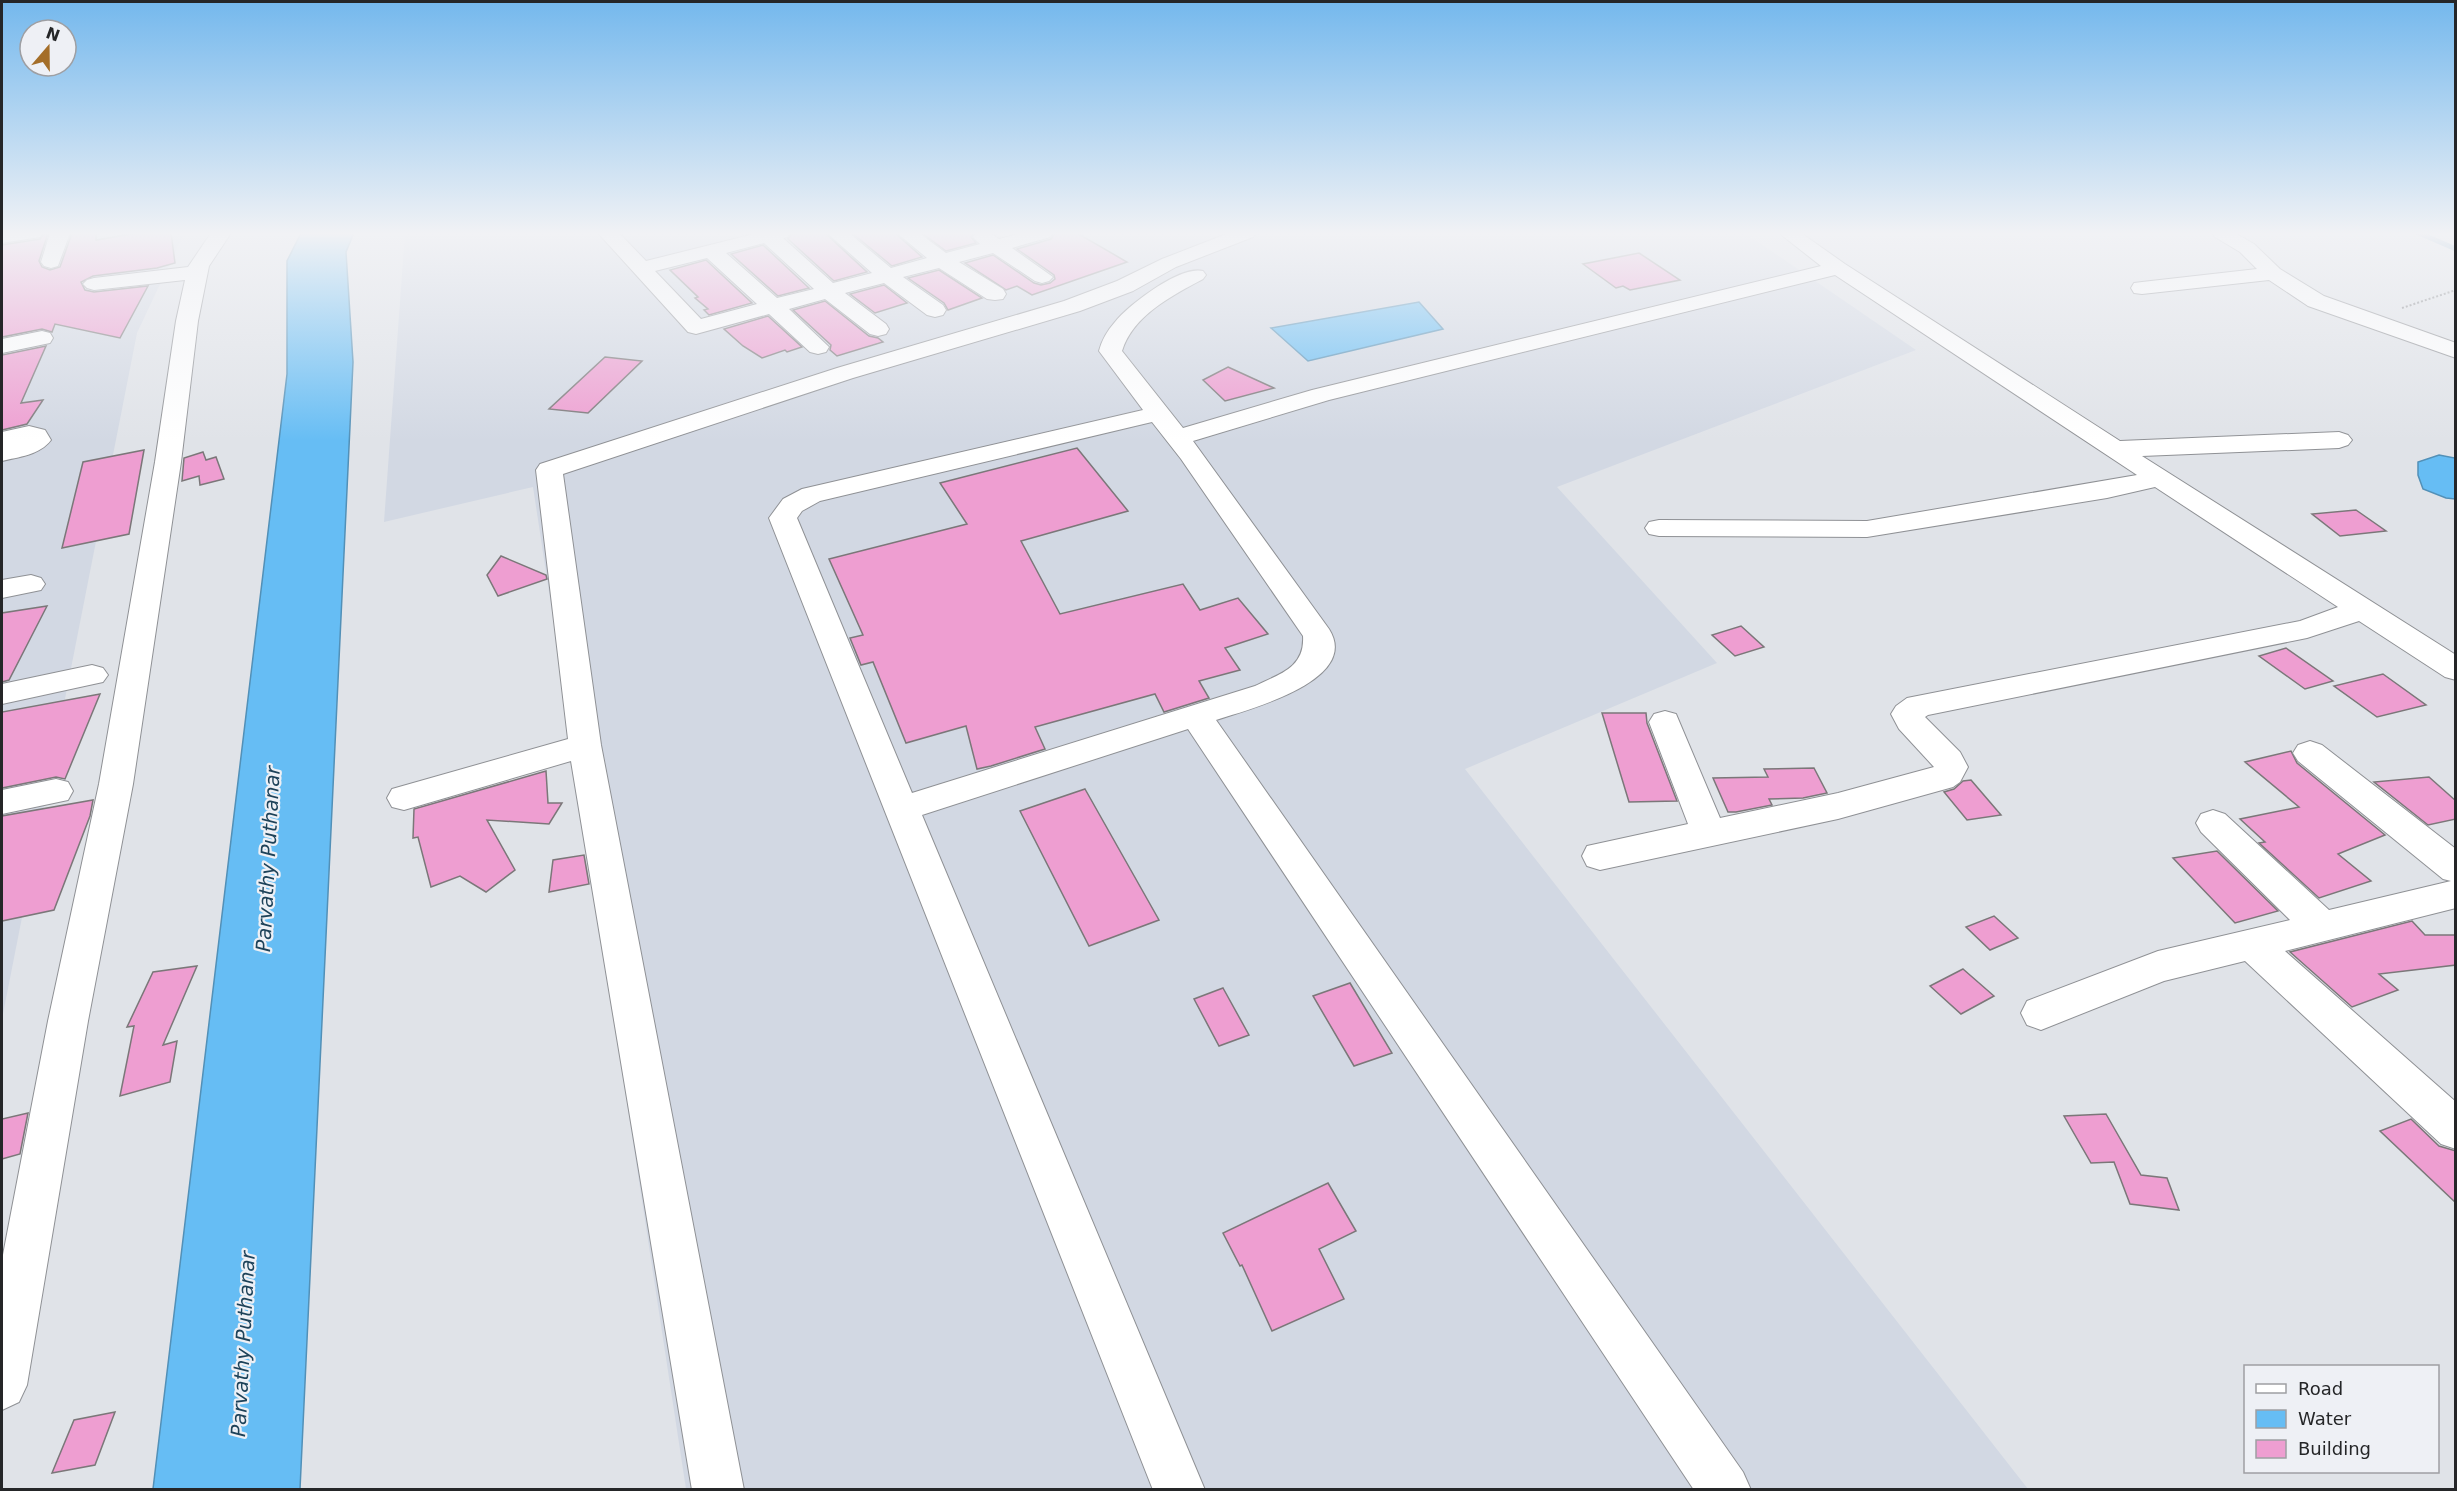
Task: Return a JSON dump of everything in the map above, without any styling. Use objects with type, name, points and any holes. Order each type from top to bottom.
[{"type":"street","points":[[2,1385],[68,1021],[116,784],[191,303]]},
{"type":"street","points":[[674,303],[696,327],[787,303]]},
{"type":"street","points":[[766,303],[818,346]]},
{"type":"street","points":[[844,303],[878,329]]},
{"type":"street","points":[[924,303],[934,310]]},
{"type":"street","points":[[718,1490],[585,745],[549,470],[845,373],[1081,303]]},
{"type":"street","points":[[901,809],[1266,693],[1307,670],[1316,660],[1320,647],[1318,636],[1169,425],[1110,351],[1116,333],[1149,303]]},
{"type":"street","points":[[1179,1490],[785,526],[783,518],[786,510],[811,495],[1321,395],[1697,303]]},
{"type":"street","points":[[1891,303],[2456,670]]},
{"type":"street","points":[[2323,303],[2456,351]]},
{"type":"street","points":[[2,346],[42,338]]},
{"type":"street","points":[[2,439],[29,434],[36,435],[38,440],[29,446],[2,453]]},
{"type":"street","points":[[2115,449],[2339,440]]},
{"type":"street","points":[[1659,528],[1867,529],[2107,490],[2160,478]]},
{"type":"street","points":[[2,589],[31,584]]},
{"type":"street","points":[[1600,856],[1838,806],[1941,778],[1948,774],[1951,767],[1948,760],[1910,721],[1907,714],[1918,706],[2307,629],[2362,609]]},
{"type":"street","points":[[2,694],[92,675]]},
{"type":"street","points":[[1195,715],[1725,1490]]},
{"type":"street","points":[[1665,722],[1709,833]]},
{"type":"street","points":[[404,798],[585,745]]},
{"type":"street","points":[[2310,753],[2456,869]]},
{"type":"street","points":[[2,802],[56,791]]},
{"type":"street","points":[[2213,823],[2322,927]]},
{"type":"street","points":[[2042,1013],[2158,968],[2456,894]]},
{"type":"street","points":[[2252,944],[2456,1130]]},
{"type":"street","points":[[2,1241],[6,1246],[7,1274],[2,1290]]},
{"type":"path","points":[[2362,318],[2424,303]]},
{"type":"shaded area","points":[[2,303],[151,303],[137,333],[2,1019]]},
{"type":"shaded area","points":[[400,303],[1847,303],[1916,350],[1557,487],[1717,663],[1465,769],[2028,1489],[686,1489],[533,487],[384,522]]},
{"type":"water","name":"Parvathy Puthanar","points":[[287,303],[349,303],[353,362],[300,1489],[153,1489],[287,374]]},
{"type":"water","points":[[1420,303],[1443,329],[1308,361],[1271,328]]},
{"type":"water","points":[[2439,455],[2455,458],[2455,499],[2423,489],[2418,475],[2418,462]]},
{"type":"building","points":[[2,303],[139,303],[120,338],[55,324],[52,332],[42,329],[2,337]]},
{"type":"building","points":[[700,303],[752,303],[709,315],[704,310],[708,309]]},
{"type":"building","points":[[827,303],[869,336],[883,342],[837,356],[830,350],[831,345],[793,310]]},
{"type":"building","points":[[861,303],[907,303],[875,313]]},
{"type":"building","points":[[943,303],[969,303],[948,310]]},
{"type":"building","points":[[768,316],[802,347],[762,358],[743,346],[724,329]]},
{"type":"building","points":[[46,346],[21,403],[43,400],[27,424],[2,430],[2,355]]},
{"type":"building","points":[[605,357],[642,361],[588,413],[549,409]]},
{"type":"building","points":[[1228,367],[1274,388],[1225,401],[1203,380]]},
{"type":"building","points":[[1077,448],[1128,511],[1021,541],[1060,614],[1183,584],[1200,610],[1238,598],[1268,634],[1225,648],[1240,670],[1199,681],[1209,698],[1164,712],[1155,694],[1035,727],[1045,749],[991,766],[977,769],[966,726],[906,743],[873,662],[861,665],[850,638],[863,635],[829,559],[967,524],[940,483]]},
{"type":"building","points":[[144,450],[129,534],[62,548],[83,462]]},
{"type":"building","points":[[203,452],[206,460],[216,457],[224,479],[200,485],[199,476],[182,481],[184,458]]},
{"type":"building","points":[[2356,510],[2386,531],[2340,536],[2312,514]]},
{"type":"building","points":[[501,556],[546,575],[547,579],[498,596],[487,575]]},
{"type":"building","points":[[47,606],[9,680],[2,682],[2,613]]},
{"type":"building","points":[[1741,626],[1764,647],[1735,656],[1712,635]]},
{"type":"building","points":[[2286,648],[2333,681],[2305,689],[2259,656]]},
{"type":"building","points":[[2383,674],[2426,705],[2377,717],[2334,686]]},
{"type":"building","points":[[100,694],[65,779],[56,777],[2,788],[2,712]]},
{"type":"building","points":[[1602,713],[1646,713],[1647,723],[1677,801],[1629,802]]},
{"type":"building","points":[[2291,751],[2297,763],[2385,835],[2338,854],[2371,881],[2319,898],[2259,843],[2265,842],[2240,819],[2299,807],[2245,762]]},
{"type":"building","points":[[1814,768],[1827,793],[1803,798],[1769,799],[1772,805],[1736,812],[1728,812],[1713,778],[1768,777],[1764,769]]},
{"type":"building","points":[[546,771],[548,803],[562,803],[549,824],[487,820],[515,870],[486,892],[460,876],[431,887],[418,837],[413,838],[414,809]]},
{"type":"building","points":[[2429,777],[2456,801],[2456,819],[2428,825],[2374,782]]},
{"type":"building","points":[[1971,780],[2001,815],[1967,820],[1944,792],[1954,789],[1963,781]]},
{"type":"building","points":[[1085,789],[1159,920],[1089,946],[1020,811]]},
{"type":"building","points":[[93,800],[90,816],[54,910],[2,921],[2,816]]},
{"type":"building","points":[[2217,851],[2278,911],[2235,923],[2173,858]]},
{"type":"building","points":[[584,855],[589,884],[549,892],[553,860]]},
{"type":"building","points":[[1994,916],[2018,938],[1990,950],[1966,927]]},
{"type":"building","points":[[2412,921],[2425,935],[2456,935],[2456,965],[2379,974],[2398,990],[2352,1007],[2290,952]]},
{"type":"building","points":[[197,966],[163,1045],[177,1041],[170,1082],[120,1096],[134,1026],[127,1027],[153,972]]},
{"type":"building","points":[[1963,969],[1994,996],[1961,1014],[1930,986]]},
{"type":"building","points":[[1350,983],[1392,1053],[1354,1066],[1313,996]]},
{"type":"building","points":[[1223,988],[1249,1035],[1219,1046],[1194,999]]},
{"type":"building","points":[[28,1113],[20,1154],[2,1159],[2,1119]]},
{"type":"building","points":[[2106,1114],[2141,1175],[2167,1178],[2179,1210],[2130,1204],[2114,1162],[2091,1163],[2064,1116]]},
{"type":"building","points":[[2411,1119],[2439,1146],[2456,1151],[2456,1203],[2380,1131]]},
{"type":"building","points":[[1328,1183],[1356,1231],[1319,1249],[1344,1299],[1272,1331],[1242,1265],[1240,1266],[1223,1233]]},
{"type":"building","points":[[115,1412],[95,1465],[52,1473],[74,1420]]}]
